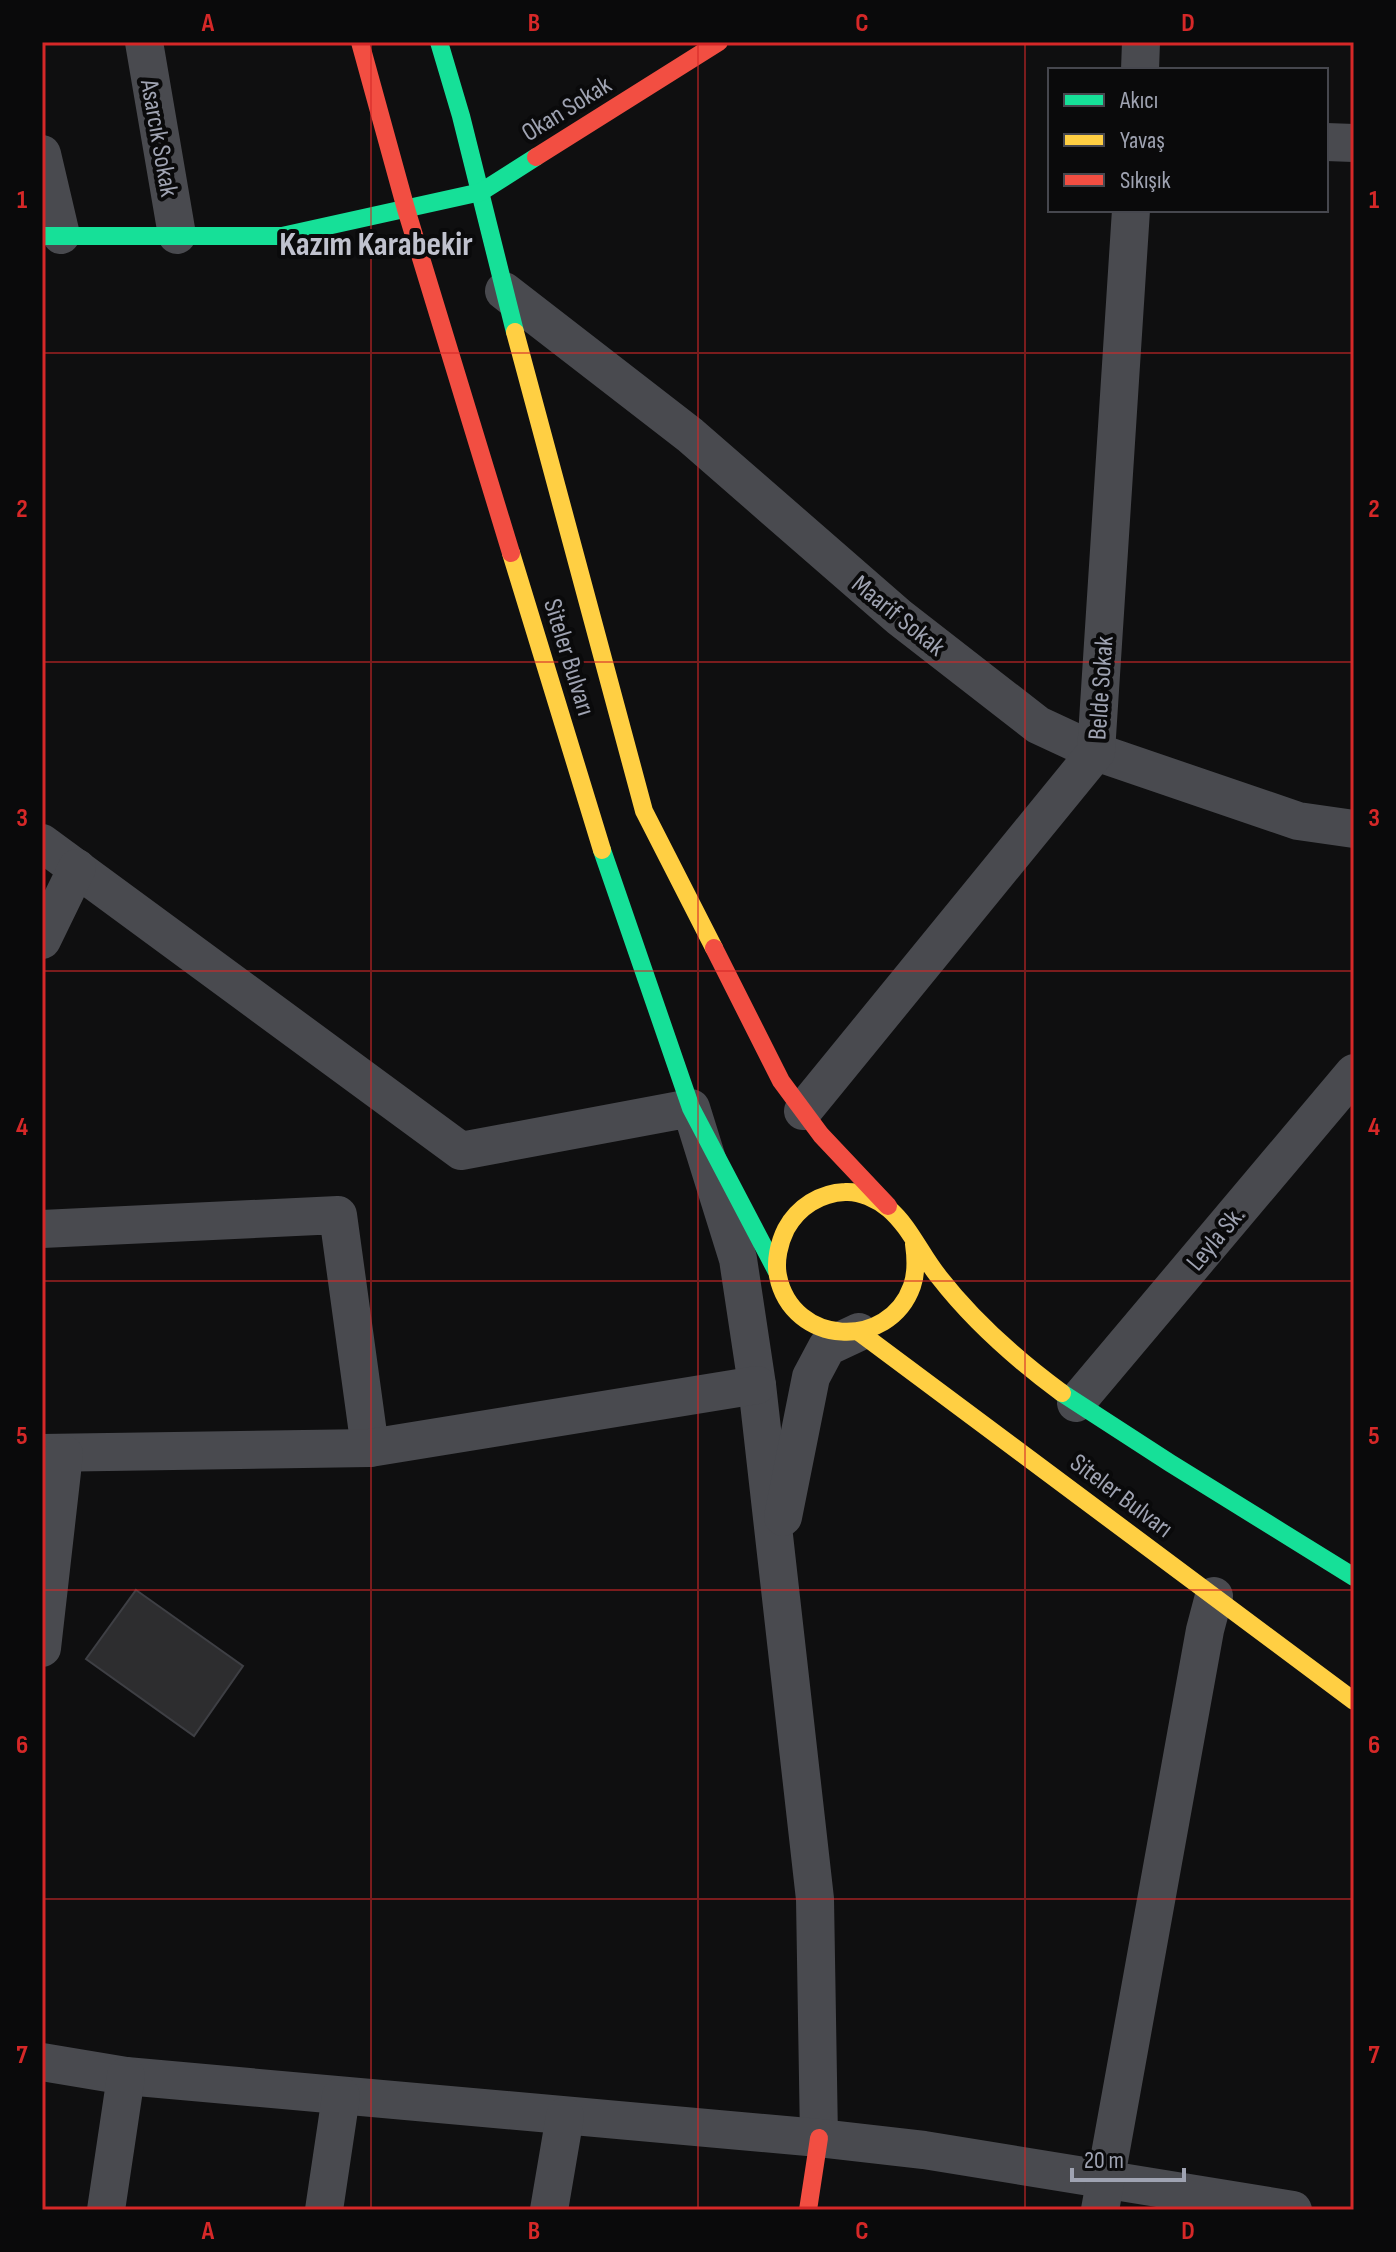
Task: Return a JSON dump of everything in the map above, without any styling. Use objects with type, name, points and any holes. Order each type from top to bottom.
[{"type":"main road","name":"Siteler Bulvarı","points":[[360,42],[406,209],[599,841],[691,1108],[776,1270]]},
{"type":"main road","name":"Siteler Bulvarı","points":[[439,42],[644,811],[781,1081],[821,1135],[888,1206]]},
{"type":"main road","name":"Okan Sokak","points":[[51,236],[282,236],[481,192],[719,42]]},
{"type":"main road","points":[[845,1192],[867,1195],[888,1206],[904,1222],[914,1244],[916,1267],[911,1289],[899,1309],[881,1324],[859,1332],[836,1332],[814,1325],[796,1312],[782,1293],[776,1270],[778,1247],[786,1226],[812,1202],[845,1192]]},
{"type":"main road","name":"Siteler Bulvarı","points":[[914,1244],[988,1333],[1076,1403],[1238,1508],[1354,1577]]},
{"type":"main road","name":"Siteler Bulvarı","points":[[859,1332],[1354,1701]]},
{"type":"main road","points":[[808,2210],[819,2138]]},
{"type":"street","name":"Asarcık Sokak","points":[[144,42],[177,235]]},
{"type":"street","points":[[1140,68],[1141,42]]},
{"type":"street","points":[[1328,142],[1354,143]]},
{"type":"street","points":[[42,154],[51,236]]},
{"type":"street","name":"Belde Sokak","points":[[803,1111],[1096,752],[1131,212]]},
{"type":"street","name":"Maarif Sokak","points":[[504,291],[690,435],[899,617],[1038,725],[1096,752],[1298,821],[1354,829]]},
{"type":"street","points":[[42,843],[461,1151],[691,1108],[738,1259],[757,1385],[815,1899],[819,2138]]},
{"type":"street","points":[[42,940],[77,868]]},
{"type":"street","name":"Leyla Sk.","points":[[1076,1403],[1352,1078]]},
{"type":"street","points":[[42,1229],[338,1215],[370,1448]]},
{"type":"street","points":[[777,1551],[811,1377],[827,1347],[859,1332]]},
{"type":"street","points":[[42,1648],[53,1454],[370,1448],[757,1385]]},
{"type":"street","points":[[1104,2194],[1205,1630],[1214,1596]]},
{"type":"street","points":[[42,2062],[126,2076],[924,2150],[1104,2194],[1293,2210]]},
{"type":"street","points":[[106,2210],[126,2076]]},
{"type":"street","points":[[324,2210],[341,2096]]},
{"type":"street","points":[[549,2210],[565,2116]]},
{"type":"building","points":[[136,1590],[243,1666],[194,1736],[86,1659]]},
{"type":"traffic: fast","points":[[439,42],[461,116],[515,332]]},
{"type":"traffic: fast","points":[[42,236],[282,236],[481,192],[536,157]]},
{"type":"traffic: fast","points":[[602,850],[691,1108],[776,1270]]},
{"type":"traffic: fast","points":[[1062,1393],[1354,1577]]},
{"type":"traffic: slow","points":[[515,332],[644,811],[714,948]]},
{"type":"traffic: slow","points":[[511,553],[602,850]]},
{"type":"traffic: slow","points":[[914,1244],[914,1281],[900,1307],[883,1322],[863,1330],[842,1332],[820,1327],[802,1316],[787,1299],[778,1276],[777,1258],[781,1240],[791,1221],[803,1208],[819,1198],[836,1193],[868,1196],[896,1216],[952,1294],[981,1325],[1062,1393]]},
{"type":"traffic: slow","points":[[859,1332],[1354,1701]]},
{"type":"traffic: jam","points":[[360,42],[406,209],[511,553]]},
{"type":"traffic: jam","points":[[536,157],[719,42]]},
{"type":"traffic: jam","points":[[714,948],[781,1081],[821,1135],[888,1206]]},
{"type":"traffic: jam","points":[[808,2210],[819,2138]]},
{"type":"district","name":"Kazım Karabekir","points":[[376,243]]}]
